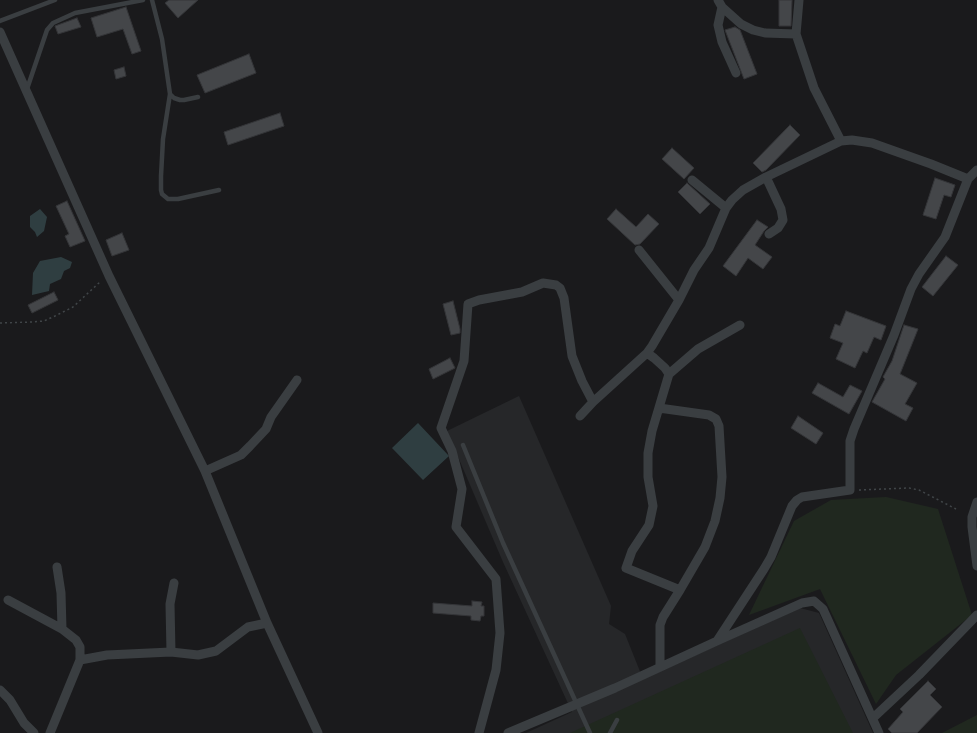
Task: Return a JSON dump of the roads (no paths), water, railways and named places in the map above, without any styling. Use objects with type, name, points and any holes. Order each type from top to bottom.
[{"type":"street","points":[[799,0],[796,34],[814,88],[841,142]]},
{"type":"street","points":[[720,4],[741,24],[753,30],[765,33],[796,34]]},
{"type":"street","points":[[720,4],[718,25],[722,42],[736,73]]},
{"type":"street","points":[[0,32],[109,276],[205,471],[267,623],[318,733]]},
{"type":"street","points":[[580,416],[593,402],[647,353],[658,338],[694,270],[709,248],[726,208],[743,190],[766,177],[841,142],[852,140],[872,143],[938,166],[968,179]]},
{"type":"street","points":[[717,640],[768,563],[792,506],[797,500],[802,496],[850,490],[850,441],[854,430],[894,335],[911,289],[919,274],[945,238],[968,179],[977,170]]},
{"type":"street","points":[[766,177],[780,209],[783,220],[778,228],[769,234]]},
{"type":"street","points":[[692,180],[726,208]]},
{"type":"street","points":[[639,250],[679,300]]},
{"type":"street","points":[[479,733],[496,670],[500,633],[496,579],[456,527],[462,490],[452,451],[441,428],[464,360],[468,304],[479,300],[522,292],[543,283],[556,285],[560,288],[564,298],[572,356],[582,381],[593,402]]},
{"type":"street","points":[[680,590],[626,568],[632,551],[649,525],[652,506],[648,477],[648,453],[652,431],[669,374],[698,349],[740,325]]},
{"type":"street","points":[[647,353],[665,368],[669,374]]},
{"type":"street","points":[[205,471],[241,455],[266,429],[271,417],[297,380]]},
{"type":"street","points":[[659,408],[709,415],[716,419],[719,426],[722,477],[720,498],[715,521],[705,547],[663,617],[660,625],[660,667]]},
{"type":"street","points":[[977,502],[972,517],[972,527],[977,566]]},
{"type":"street","points":[[57,567],[61,593],[62,629]]},
{"type":"street","points":[[171,652],[170,604],[174,582]]},
{"type":"street","points":[[8,600],[62,629],[78,642],[80,660],[50,733]]},
{"type":"street","points":[[508,733],[577,704],[802,603],[814,601],[823,608],[879,733]]},
{"type":"street","points":[[873,718],[977,615]]},
{"type":"street","points":[[80,660],[107,655],[171,652],[198,655],[216,651],[248,627],[267,623]]},
{"type":"street","points":[[0,690],[10,700],[24,724],[34,733]]},
{"type":"lane","points":[[0,21],[55,0]]},
{"type":"lane","points":[[26,90],[47,30],[53,23],[75,14],[143,0]]},
{"type":"lane","points":[[152,0],[162,39],[170,94],[163,139],[161,176],[162,194],[168,198],[178,199],[220,190]]},
{"type":"lane","points":[[170,94],[174,98],[180,100],[198,97]]},
{"type":"lane","points":[[463,445],[503,543],[590,733]]},
{"type":"lane","points":[[610,733],[617,720]]}]
